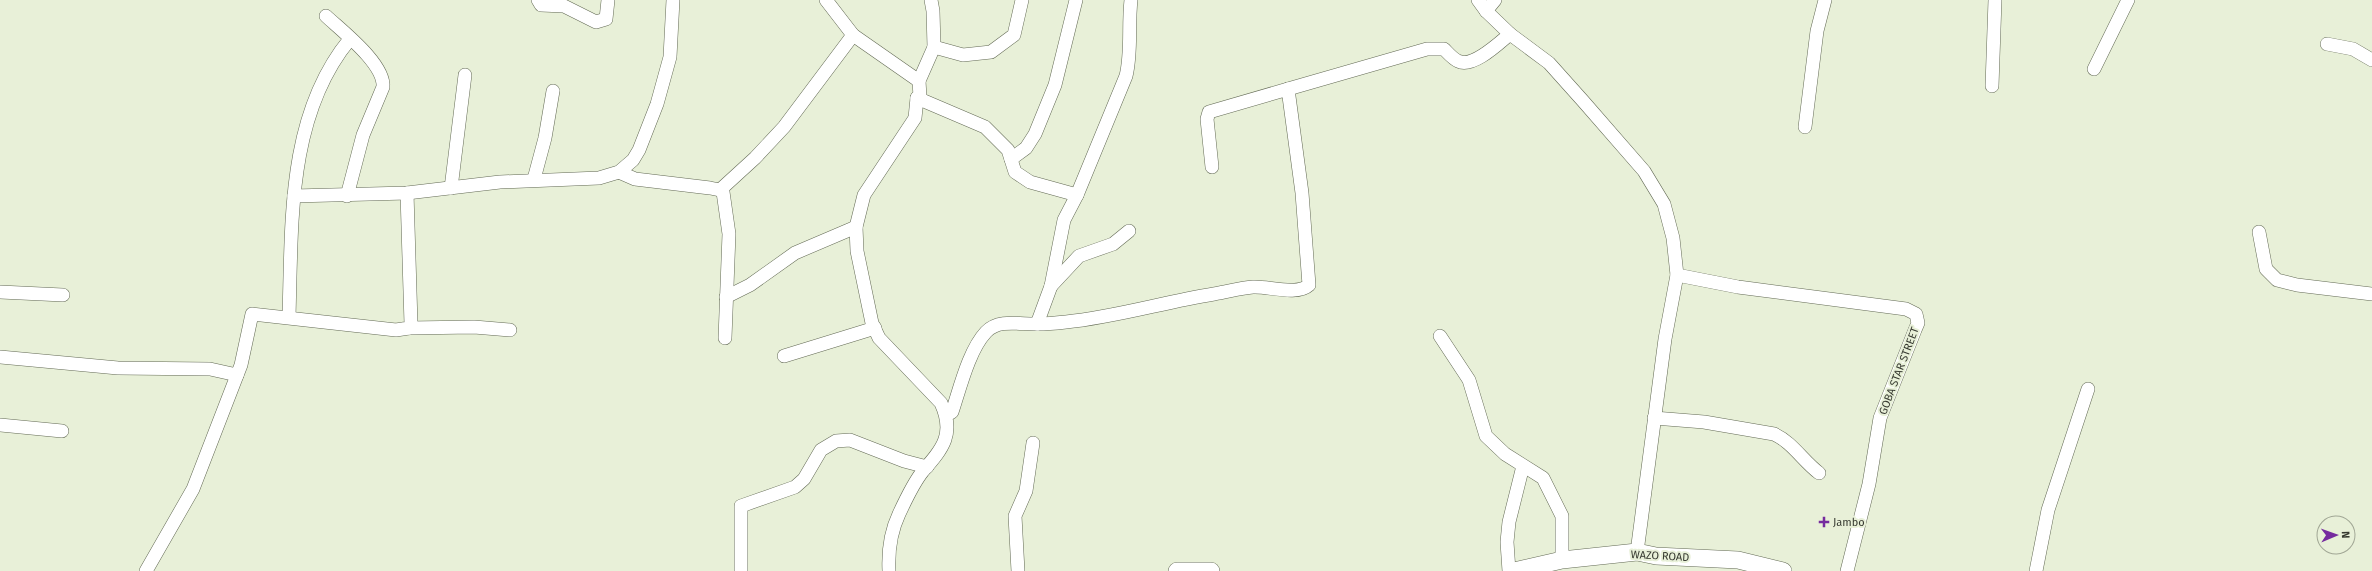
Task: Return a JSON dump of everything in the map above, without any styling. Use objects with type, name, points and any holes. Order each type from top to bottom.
[{"type":"main road","name":"WAZO ROAD","points":[[1514,571],[1562,560],[1637,552],[1656,556],[1783,571]]},
{"type":"main road","points":[[1176,571],[1212,571]]},
{"type":"street","points":[[538,0],[541,5],[559,5],[572,9],[596,22],[606,19],[608,0]]},
{"type":"street","points":[[294,196],[347,196],[407,193],[534,179],[599,178],[619,172],[633,160],[640,150],[657,104],[670,57],[673,0]]},
{"type":"street","points":[[826,0],[853,35],[919,82]]},
{"type":"street","points":[[889,571],[888,548],[899,514],[927,467],[935,459],[946,437],[947,415],[941,403],[879,338],[875,328],[857,251],[856,227],[864,195],[914,118],[917,98],[920,97],[919,82],[934,47],[933,10],[931,0]]},
{"type":"street","points":[[934,47],[963,55],[991,52],[1014,35],[1022,0]]},
{"type":"street","points":[[1010,159],[1026,148],[1055,86],[1076,0]]},
{"type":"street","points":[[1037,324],[1051,286],[1062,227],[1077,196],[1126,76],[1129,64],[1128,24],[1131,0]]},
{"type":"street","points":[[1495,0],[1482,5],[1510,34],[1549,63],[1644,171],[1664,204],[1673,238],[1677,275],[1654,418],[1637,552]]},
{"type":"street","points":[[1805,127],[1818,31],[1824,0]]},
{"type":"street","points":[[1992,86],[1995,0]]},
{"type":"street","points":[[2094,69],[2128,0]]},
{"type":"street","points":[[326,16],[371,60],[384,80],[383,87],[363,135],[347,196]]},
{"type":"street","points":[[1212,167],[1207,119],[1209,112],[1427,49],[1444,49],[1459,62],[1466,63],[1484,55],[1510,34]]},
{"type":"street","points":[[619,172],[635,179],[720,190],[755,158],[784,127],[853,35]]},
{"type":"street","points":[[289,316],[294,196],[310,109],[322,81],[350,39]]},
{"type":"street","points":[[2327,44],[2353,49],[2372,60]]},
{"type":"street","points":[[451,188],[465,75]]},
{"type":"street","points":[[947,415],[952,412],[971,355],[986,331],[999,324],[1025,322],[1037,324],[1098,319],[1190,297],[1236,289],[1253,287],[1292,290],[1302,289],[1309,285],[1302,193],[1288,89]]},
{"type":"street","points":[[534,179],[545,138],[553,91]]},
{"type":"street","points":[[917,98],[985,126],[1008,150],[1015,172],[1030,182],[1077,196]]},
{"type":"street","points":[[720,190],[724,197],[729,234],[725,338]]},
{"type":"street","points":[[407,193],[411,324],[409,328]]},
{"type":"street","points":[[726,297],[750,284],[795,253],[856,227]]},
{"type":"street","points":[[1051,286],[1079,256],[1113,244],[1129,231]]},
{"type":"street","points":[[2259,232],[2266,269],[2277,280],[2297,285],[2372,294]]},
{"type":"street","name":"GOBA STAR STREET","points":[[1677,275],[1738,287],[1906,309],[1916,314],[1918,322],[1880,418],[1869,484],[1847,571]]},
{"type":"street","points":[[0,292],[63,295]]},
{"type":"street","points":[[146,571],[193,489],[237,375],[245,351],[252,314],[289,316],[396,330],[409,328],[474,328],[510,330]]},
{"type":"street","points":[[784,356],[875,328]]},
{"type":"street","points":[[1440,336],[1469,380],[1486,436],[1494,446],[1543,478],[1562,516],[1562,560]]},
{"type":"street","points":[[0,356],[118,368],[210,369],[237,375]]},
{"type":"street","points":[[2036,571],[2048,510],[2088,389]]},
{"type":"street","points":[[1654,418],[1704,422],[1774,434],[1782,438],[1807,464],[1819,473]]},
{"type":"street","points":[[0,425],[62,431]]},
{"type":"street","points":[[741,571],[741,506],[795,487],[804,479],[821,450],[836,441],[850,440],[904,461],[927,467]]},
{"type":"street","points":[[1018,571],[1015,516],[1026,491],[1033,443]]},
{"type":"street","points":[[1509,571],[1507,542],[1509,522],[1523,466]]},
{"type":"place","name":"Jambo","points":[[1824,522]]}]
